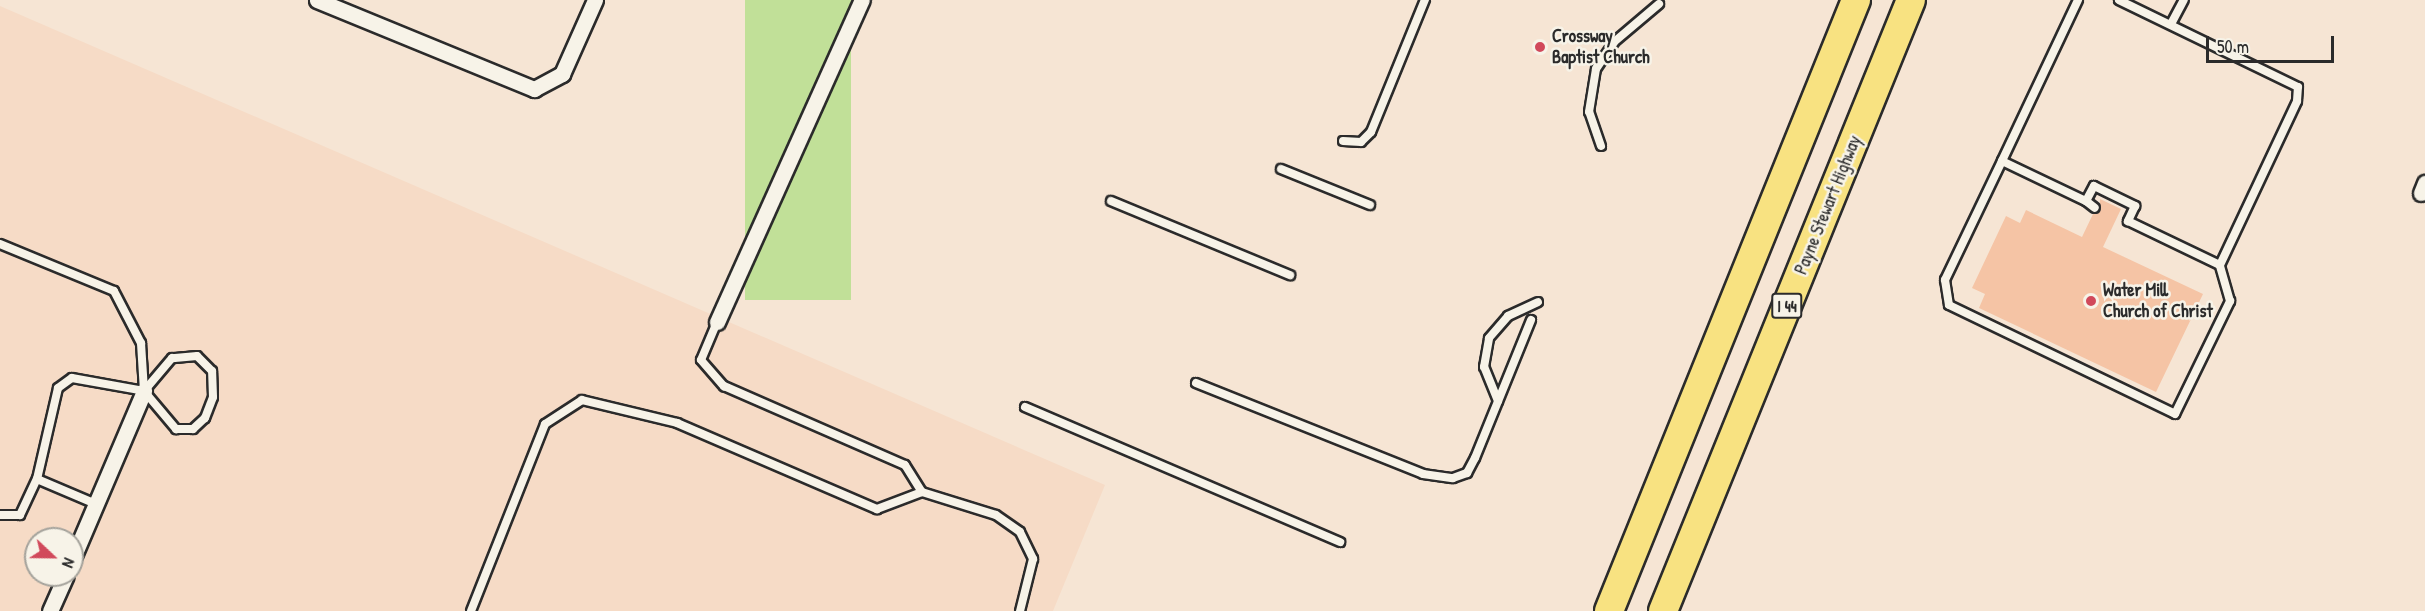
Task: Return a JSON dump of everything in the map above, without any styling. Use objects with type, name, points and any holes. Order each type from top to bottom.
[{"type":"highway","points":[[1609,611],[1857,0]]},
{"type":"highway","name":"Payne Stewart Highway","points":[[1663,611],[1911,0]]},
{"type":"street","points":[[317,0],[525,88],[539,88],[562,74],[596,0]]},
{"type":"street","points":[[717,322],[862,0]]},
{"type":"street","points":[[84,532],[144,391]]},
{"type":"street","points":[[51,611],[61,587]]},
{"type":"lane","points":[[1343,141],[1361,142],[1371,132],[1425,0]]},
{"type":"lane","points":[[2078,0],[1945,280],[1949,305],[2175,414],[2230,300],[2220,265],[2299,91],[2289,80],[2119,0]]},
{"type":"lane","points":[[2171,24],[2184,0]]},
{"type":"lane","points":[[1601,146],[1589,112],[1596,69],[1614,42],[1659,4]]},
{"type":"lane","points":[[2002,161],[2086,201],[2095,208]]},
{"type":"lane","points":[[1281,169],[1370,205]]},
{"type":"lane","points":[[2086,201],[2094,186],[2135,206],[2128,221]]},
{"type":"lane","points":[[1111,201],[1290,275]]},
{"type":"lane","points":[[2118,219],[2128,221],[2220,265]]},
{"type":"lane","points":[[0,244],[114,291],[141,343],[144,391],[176,429],[193,429],[206,418],[213,397],[212,371],[197,356],[172,358],[144,391]]},
{"type":"lane","points":[[1498,401],[1486,376],[1485,347],[1500,322],[1539,302]]},
{"type":"lane","points":[[1196,383],[1442,478],[1461,476],[1471,468],[1531,320]]},
{"type":"lane","points":[[717,322],[700,360],[724,386],[905,465],[922,492]]},
{"type":"lane","points":[[0,515],[20,515],[37,479],[58,388],[72,378],[144,391]]},
{"type":"lane","points":[[471,611],[545,424],[582,400],[677,423],[877,509],[922,492],[996,515],[1020,532],[1033,559],[1020,611]]},
{"type":"lane","points":[[1025,407],[1340,542]]},
{"type":"lane","points":[[37,479],[96,504]]},
{"type":"shaded area","points":[[0,6],[1105,485],[1053,611],[0,611]]},
{"type":"green space","points":[[745,0],[851,0],[851,300],[745,300]]},
{"type":"building","name":"Water Mill Church of Christ","points":[[2100,199],[2121,209],[2103,247],[2203,294],[2156,392],[1979,308],[1985,294],[1972,288],[2006,216],[2020,223],[2026,210],[2082,237],[2093,214],[2100,211]]},
{"type":"place","name":"Crossway Baptist Church","points":[[1540,47]]},
{"type":"place","name":"Water Mill Church of Christ","points":[[2091,301]]}]
